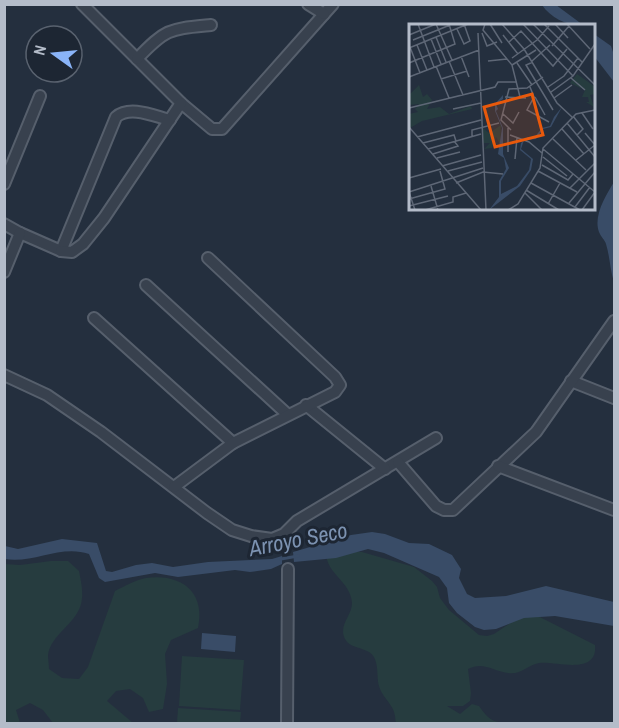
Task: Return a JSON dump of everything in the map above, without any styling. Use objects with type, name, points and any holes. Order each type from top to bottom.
[{"type":"street","points":[[82,4],[181,103],[212,129],[222,129],[333,4]]},
{"type":"street","points":[[308,4],[324,14]]},
{"type":"street","points":[[137,59],[157,38],[174,29],[211,25]]},
{"type":"street","points":[[4,184],[40,96]]},
{"type":"street","points":[[4,224],[61,251],[72,252],[83,244],[104,218],[181,103]]},
{"type":"street","points":[[61,251],[116,117],[122,112],[129,111],[170,120]]},
{"type":"street","points":[[4,272],[20,233]]},
{"type":"street","points":[[174,487],[233,443],[335,392],[340,385],[335,377],[208,258]]},
{"type":"street","points":[[146,285],[287,414]]},
{"type":"street","points":[[94,318],[233,443]]},
{"type":"street","points":[[398,462],[436,506],[444,510],[453,510],[536,432],[615,321]]},
{"type":"street","points":[[4,375],[47,395],[101,432],[232,530],[251,536],[272,538],[284,534],[297,521],[436,438]]},
{"type":"street","points":[[571,381],[615,398]]},
{"type":"street","points":[[306,405],[385,469]]},
{"type":"street","points":[[498,466],[615,510]]},
{"type":"street","points":[[287,723],[288,569]]},
{"type":"green space","points":[[326,551],[362,552],[414,567],[437,587],[440,598],[449,610],[479,635],[494,634],[528,611],[595,645],[594,655],[590,661],[583,664],[539,663],[513,673],[483,666],[473,667],[468,669],[470,701],[463,706],[447,706],[460,714],[472,704],[479,706],[489,718],[497,722],[522,723],[396,723],[393,710],[380,689],[375,659],[369,652],[353,646],[345,639],[343,629],[351,608],[351,595],[330,566]]},
{"type":"green space","points":[[68,561],[79,571],[82,588],[82,600],[78,611],[54,641],[48,655],[49,669],[62,678],[79,679],[88,667],[115,591],[138,580],[159,577],[180,582],[194,595],[198,604],[198,628],[171,640],[165,654],[167,684],[163,709],[149,712],[143,698],[130,689],[116,691],[107,701],[133,723],[53,723],[43,710],[30,703],[16,710],[20,723],[5,723],[4,564],[20,565]]},
{"type":"green space","points":[[182,656],[244,660],[240,710],[179,706]]},
{"type":"green space","points":[[178,708],[241,712],[240,723],[177,723]]},
{"type":"water","points":[[542,5],[556,5],[582,24],[571,24],[550,14]]},
{"type":"water","points":[[595,35],[611,46],[614,55],[614,82],[595,57]]},
{"type":"water","points":[[614,182],[614,282],[606,244],[599,232],[598,219],[601,206]]},
{"type":"water","points":[[372,532],[409,543],[429,544],[452,555],[461,569],[459,578],[467,594],[475,598],[506,596],[546,586],[614,602],[614,626],[555,616],[524,618],[496,629],[484,630],[475,627],[457,613],[449,603],[447,588],[439,577],[384,553],[368,549],[336,558],[294,562],[293,552],[351,535]]},
{"type":"water","points":[[62,539],[97,543],[106,571],[112,572],[152,563],[173,567],[208,562],[272,559],[282,556],[282,564],[271,569],[250,572],[235,570],[178,577],[155,573],[105,582],[99,578],[89,554],[68,551],[26,559],[5,559],[5,546],[18,549]]},
{"type":"water","points":[[202,633],[236,636],[235,652],[201,649]]},
{"type":"waterway","name":"Arroyo Seco","points":[[281,559],[298,556]]}]
